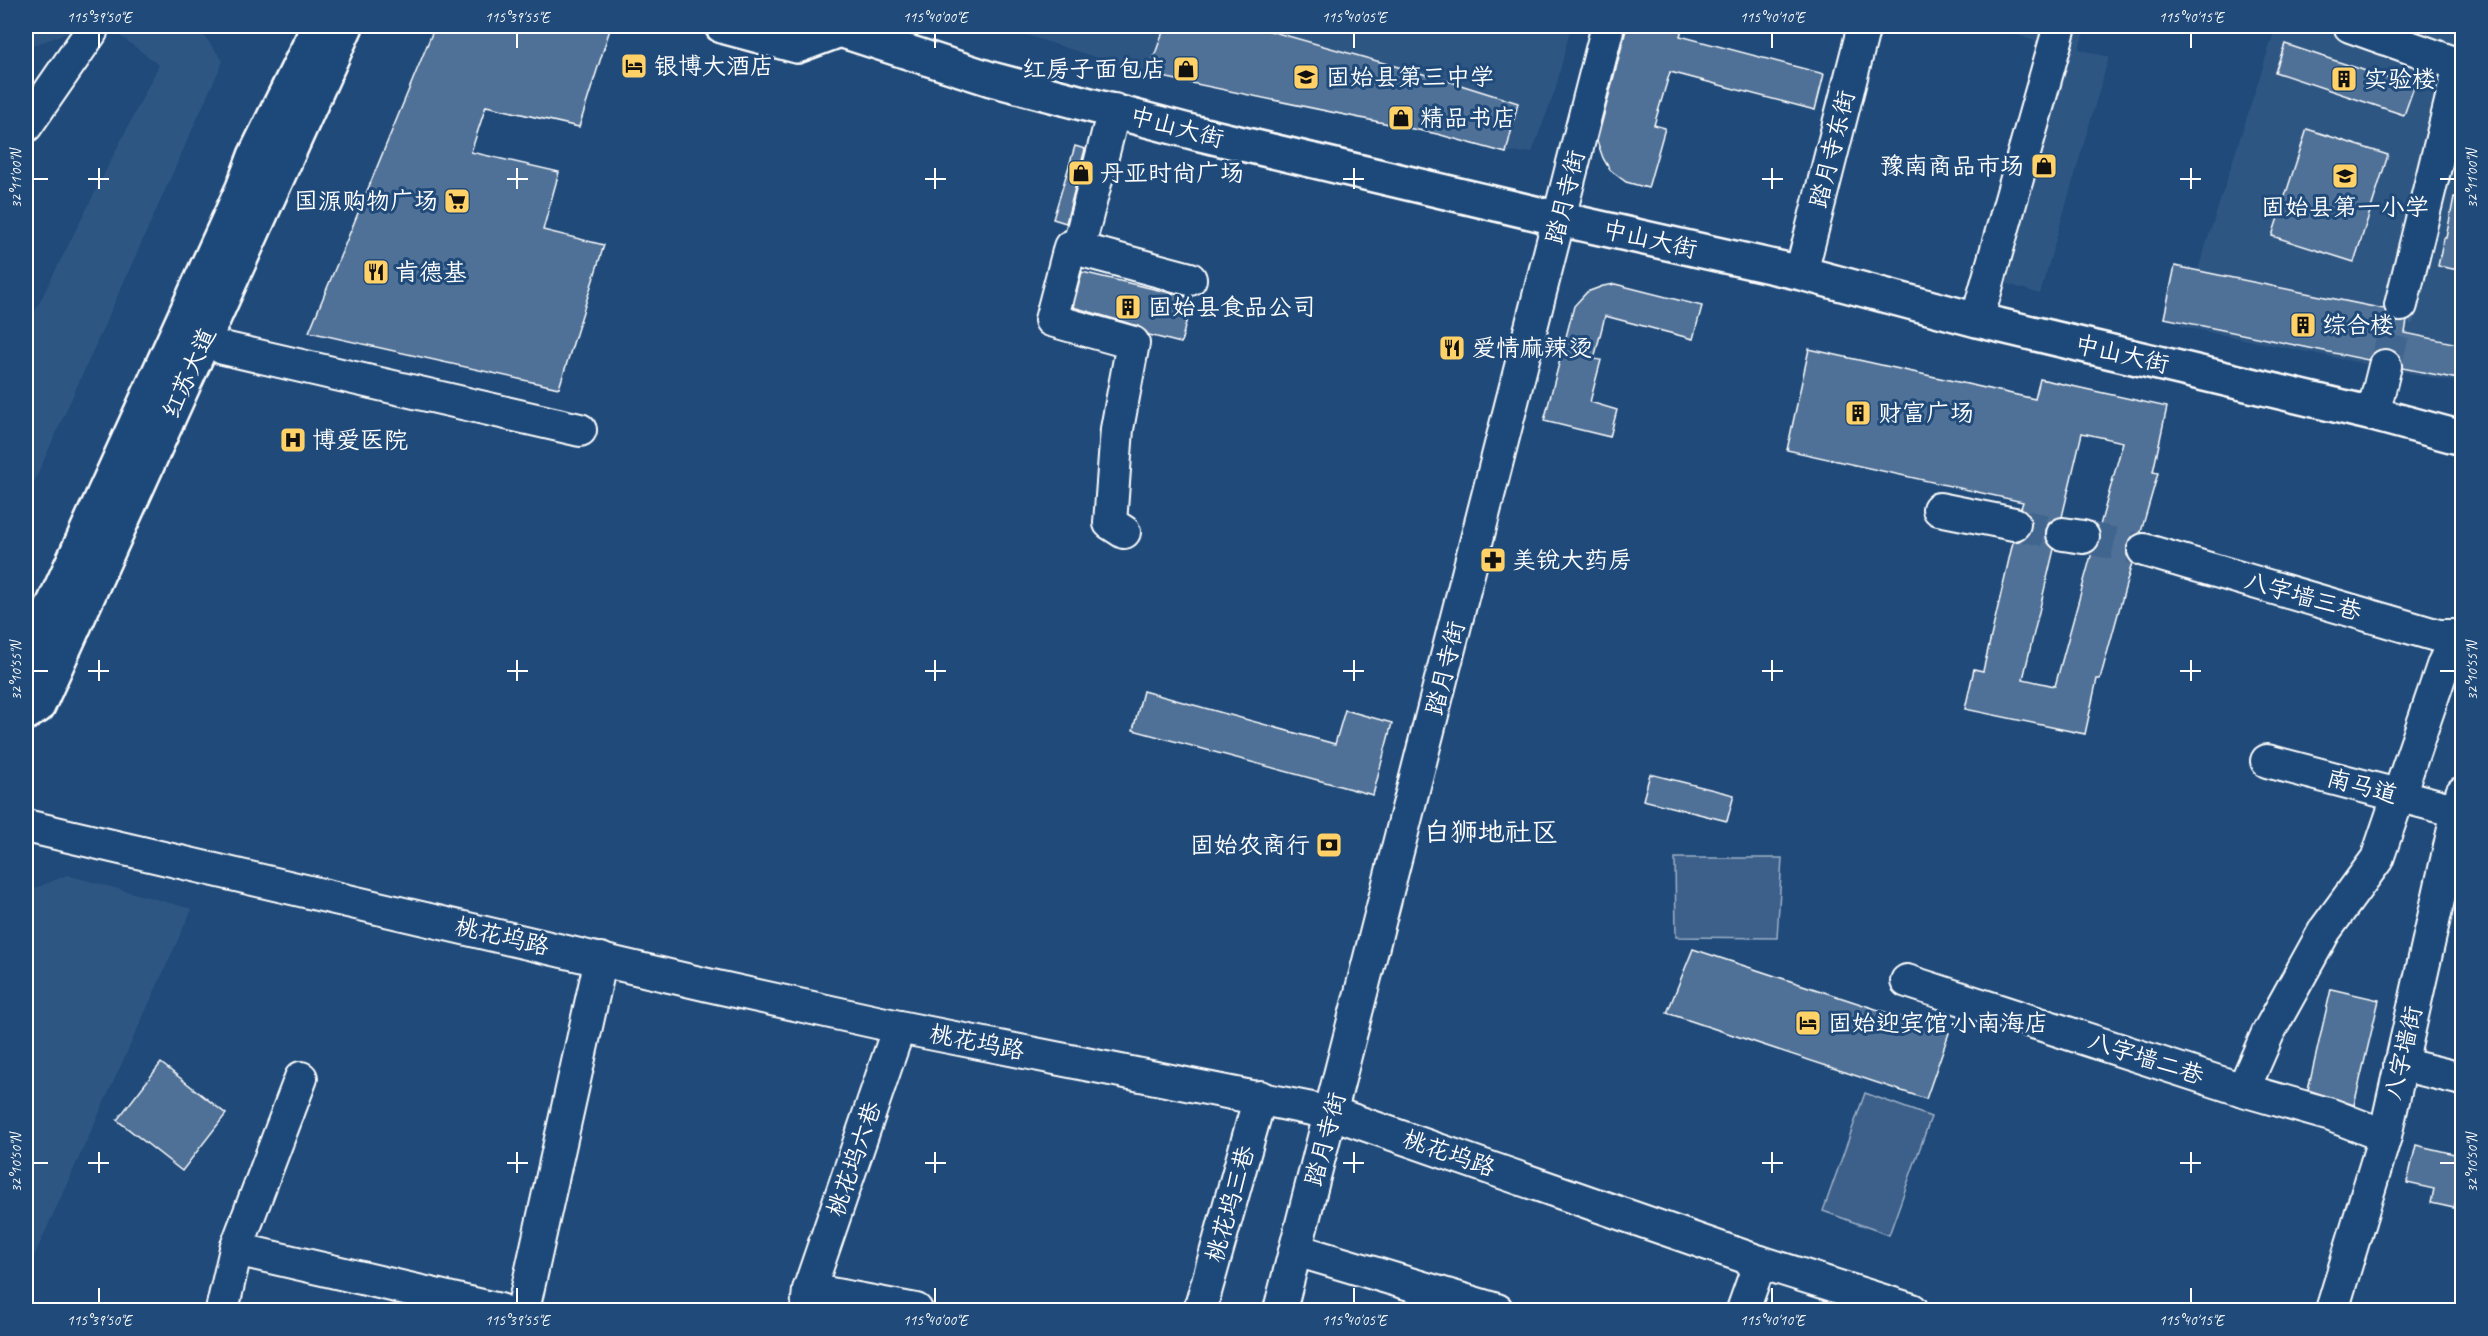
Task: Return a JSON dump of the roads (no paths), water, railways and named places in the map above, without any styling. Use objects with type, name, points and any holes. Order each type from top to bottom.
[{"type":"main road","points":[[293,26],[294,77]]},
{"type":"main road","name":"红苏大道","points":[[26,666],[243,188],[255,156],[319,26]]},
{"type":"main road","name":"红苏大道","points":[[26,713],[38,706],[346,26]]},
{"type":"main road","name":"中山大街","points":[[722,26],[797,46],[840,27],[991,79],[1196,133],[1801,273],[1977,320],[2373,414],[2463,438]]},
{"type":"street","points":[[26,126],[91,32],[92,26]]},
{"type":"street","name":"踏月寺街","points":[[1280,1311],[1608,26]]},
{"type":"street","name":"踏月寺东街","points":[[1801,273],[1864,26]]},
{"type":"street","points":[[1977,320],[2060,26]]},
{"type":"street","points":[[2350,26],[2460,65],[2401,305]]},
{"type":"street","points":[[1078,249],[1114,110]]},
{"type":"street","points":[[1124,532],[1110,523],[1117,429],[1133,343],[1051,320],[1070,247],[1190,279]]},
{"type":"street","points":[[224,348],[580,430]]},
{"type":"street","points":[[2373,414],[2385,366]]},
{"type":"street","points":[[1939,509],[2014,524]]},
{"type":"street","name":"八字墙三巷","points":[[2144,550],[2439,636],[2463,636]]},
{"type":"street","points":[[2243,1090],[2268,1033],[2325,930],[2377,859],[2444,663],[2453,644],[2463,636]]},
{"type":"street","name":"南马道","points":[[2267,761],[2399,796],[2461,805]]},
{"type":"street","name":"八字墙街","points":[[2332,1311],[2385,1136],[2461,805]]},
{"type":"street","name":"桃花坞路","points":[[26,826],[708,985],[899,1027],[1332,1113],[1760,1262],[1912,1311]]},
{"type":"street","points":[[523,1311],[601,959]]},
{"type":"street","name":"八字墙二巷","points":[[1907,981],[2243,1090],[2331,1115],[2385,1136]]},
{"type":"street","name":"桃花坞六巷","points":[[808,1300],[899,1027]]},
{"type":"street","points":[[2400,1064],[2463,1079]]},
{"type":"street","points":[[222,1311],[236,1249],[301,1078]]},
{"type":"street","name":"桃花坞三巷","points":[[1200,1311],[1260,1097]]},
{"type":"street","points":[[236,1249],[500,1311]]},
{"type":"street","points":[[1296,1250],[1497,1311]]},
{"type":"street","points":[[1743,1311],[1760,1262]]},
{"type":"street","points":[[808,1300],[916,1311]]},
{"type":"tunnel","points":[[2385,366],[2401,305]]},
{"type":"tunnel","points":[[2014,524],[2063,534]]},
{"type":"tunnel","points":[[2083,537],[2144,550]]},
{"type":"place","name":"银博大酒店","points":[[634,66]]},
{"type":"place","name":"红房子面包店","points":[[1186,69]]},
{"type":"place","name":"固始县第三中学","points":[[1306,77]]},
{"type":"place","name":"实验楼","points":[[2344,79]]},
{"type":"place","name":"精品书店","points":[[1401,118]]},
{"type":"place","name":"豫南商品市场","points":[[2044,166]]},
{"type":"place","name":"丹亚时尚广场","points":[[1081,173]]},
{"type":"place","name":"固始县第一小学","points":[[2345,176]]},
{"type":"place","name":"国源购物广场","points":[[457,201]]},
{"type":"place","name":"肯德基","points":[[376,272]]},
{"type":"place","name":"固始县食品公司","points":[[1128,307]]},
{"type":"place","name":"综合楼","points":[[2303,325]]},
{"type":"place","name":"爱情麻辣烫","points":[[1452,348]]},
{"type":"place","name":"财富广场","points":[[1858,413]]},
{"type":"place","name":"博爱医院","points":[[293,440]]},
{"type":"place","name":"美锐大药房","points":[[1493,560]]},
{"type":"place","name":"固始农商行","points":[[1329,845]]},
{"type":"place","name":"固始迎宾馆·小南海店","points":[[1808,1023]]},
{"type":"district","name":"白狮地社区","points":[[1491,832]]}]
